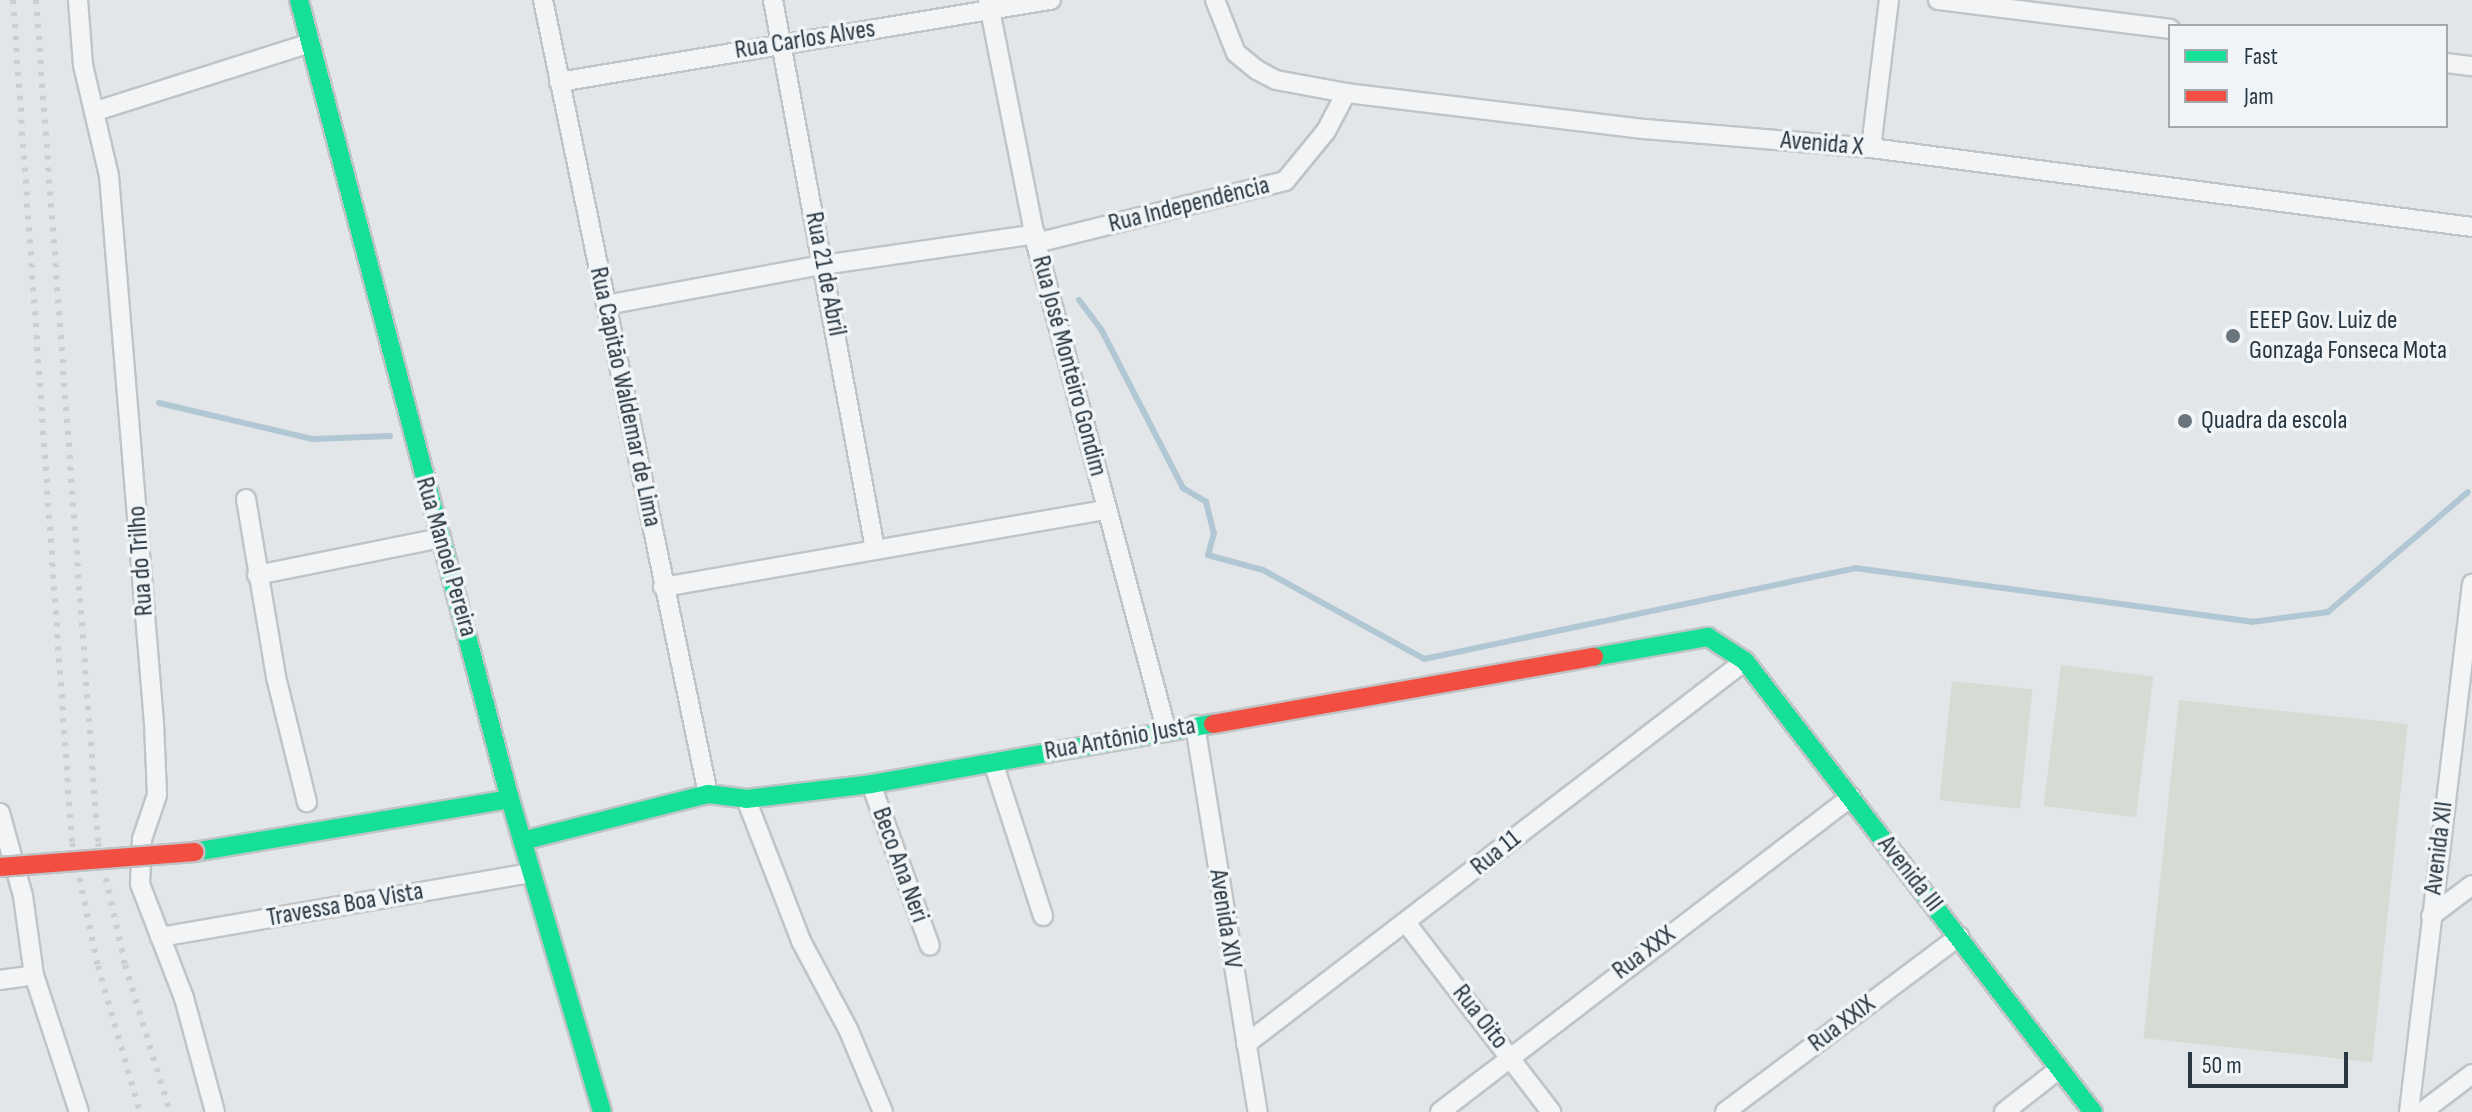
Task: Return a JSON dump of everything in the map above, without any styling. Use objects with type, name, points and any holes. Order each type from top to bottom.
[{"type":"street","name":"Rua do Trilho","points":[[78,0],[83,65],[109,176],[154,723],[157,795],[142,839],[140,884],[160,937],[215,1112]]},
{"type":"street","name":"Rua Manoel Pereira","points":[[299,0],[530,873],[602,1112]]},
{"type":"street","name":"Rua Capitão Waldemar de Lima","points":[[543,0],[708,794]]},
{"type":"street","name":"Rua 21 de Abril","points":[[773,0],[875,549]]},
{"type":"street","name":"Rua Carlos Alves","points":[[559,82],[989,5],[1051,0]]},
{"type":"street","name":"Avenida X","points":[[1215,0],[1236,53],[1257,70],[1276,80],[1346,93],[1645,129],[1871,148],[2472,227]]},
{"type":"street","points":[[1871,148],[1889,0]]},
{"type":"street","points":[[1938,0],[2019,5],[2168,29]]},
{"type":"street","name":"Rua José Monteiro Gondim","points":[[989,5],[1036,238],[1166,729]]},
{"type":"street","points":[[96,111],[310,43]]},
{"type":"street","points":[[2448,63],[2472,66]]},
{"type":"street","name":"Rua Independência","points":[[606,305],[822,265],[1036,238],[1285,181],[1326,131],[1346,93]]},
{"type":"street","points":[[246,499],[257,575],[307,802]]},
{"type":"street","points":[[663,587],[1106,510]]},
{"type":"street","points":[[257,575],[441,538]]},
{"type":"street","name":"Avenida XII","points":[[2409,1112],[2472,584]]},
{"type":"street","name":"Rua Antônio Justa","points":[[522,841],[708,794],[746,799],[871,784],[1693,636],[1721,642]]},
{"type":"street","name":"Avenida III","points":[[1721,642],[1745,661],[2093,1112]]},
{"type":"street","name":"Rua 11","points":[[1246,1044],[1407,924],[1745,661]]},
{"type":"street","points":[[2456,711],[2472,699]]},
{"type":"street","name":"Avenida XIV","points":[[1195,725],[1258,1112]]},
{"type":"street","points":[[993,762],[1043,916]]},
{"type":"street","name":"Beco Ana Neri","points":[[871,784],[930,946]]},
{"type":"street","name":"Rua XXX","points":[[1440,1112],[1851,797]]},
{"type":"street","points":[[0,867],[194,852],[510,799]]},
{"type":"street","points":[[746,799],[795,927],[848,1029],[883,1112]]},
{"type":"street","points":[[0,813],[23,896],[34,975],[79,1112]]},
{"type":"street","name":"Travessa Boa Vista","points":[[160,937],[530,873]]},
{"type":"street","points":[[2431,916],[2472,885]]},
{"type":"street","name":"Rua Oito","points":[[1407,924],[1551,1112]]},
{"type":"street","name":"Rua XXIX","points":[[1725,1112],[1959,936]]},
{"type":"street","points":[[0,980],[34,975]]},
{"type":"street","points":[[2004,1112],[2059,1069]]},
{"type":"street","points":[[2422,1112],[2472,1074]]},
{"type":"shaded area","points":[[2061,665],[2153,676],[2136,817],[2044,806]]},
{"type":"shaded area","points":[[1952,681],[2033,689],[2020,809],[1939,800]]},
{"type":"shaded area","points":[[2179,700],[2408,724],[2372,1062],[2143,1038]]},
{"type":"waterway","points":[[1079,300],[1101,329],[1183,488],[1206,502],[1214,533],[1208,555],[1263,570],[1424,659],[1855,568],[2252,622],[2328,612],[2468,492]]},
{"type":"waterway","points":[[159,403],[313,439],[390,436]]},
{"type":"railway","points":[[13,0],[72,843],[98,966],[140,1112]]},
{"type":"railway","points":[[36,0],[98,843],[125,965],[170,1112]]},
{"type":"traffic: fast","points":[[299,0],[510,799]]},
{"type":"traffic: fast","points":[[1594,657],[1708,637],[1745,661],[2093,1112]]},
{"type":"traffic: fast","points":[[522,841],[708,794],[746,799],[871,784],[1213,724]]},
{"type":"traffic: fast","points":[[194,852],[510,799],[602,1112]]},
{"type":"traffic: jam","points":[[1213,724],[1594,657]]},
{"type":"traffic: jam","points":[[0,867],[194,852]]},
{"type":"place","name":"EEEP Gov. Luiz de Gonzaga Fonseca Mota","points":[[2233,336]]},
{"type":"place","name":"Quadra da escola","points":[[2185,421]]}]
